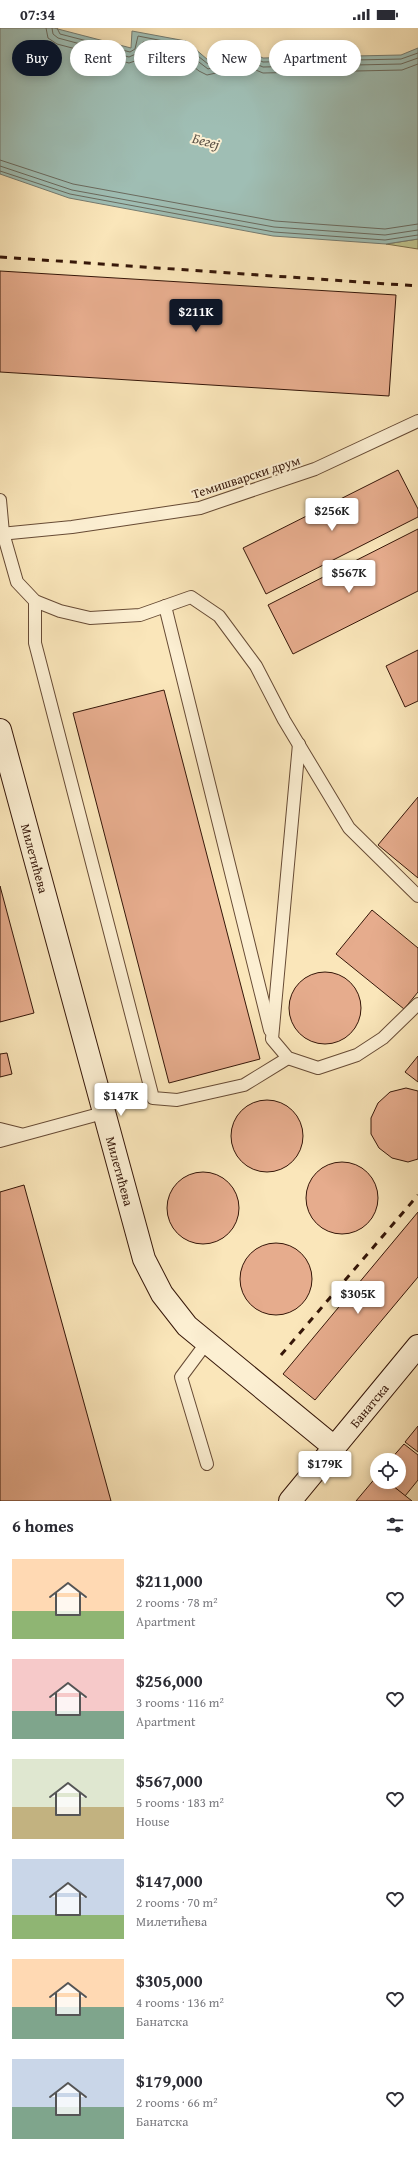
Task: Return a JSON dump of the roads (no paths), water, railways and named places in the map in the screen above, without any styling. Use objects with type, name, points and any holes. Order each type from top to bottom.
[{"type":"main road","name":"Милетићева","points":[[0,730],[103,1113],[144,1259],[162,1294],[187,1326],[334,1447]]},
{"type":"main road","name":"Банатска","points":[[290,1501],[418,1346]]},
{"type":"lane","name":"Темишварски друм","points":[[1,533],[72,527],[200,508],[315,469],[418,422]]},
{"type":"lane","points":[[0,500],[1,533],[17,582],[35,601],[60,611],[90,618],[140,615],[191,597],[219,616],[256,666],[284,720],[349,828],[418,896]]},
{"type":"lane","points":[[35,601],[34,643],[153,1098],[177,1100],[244,1085],[288,1058]]},
{"type":"lane","points":[[165,606],[272,1039],[288,1058],[318,1068],[357,1055],[383,1038],[408,1016],[418,1004]]},
{"type":"lane","points":[[272,1039],[299,744]]},
{"type":"lane","points":[[0,1141],[103,1113]]},
{"type":"lane","points":[[0,1129],[23,1134]]},
{"type":"lane","points":[[206,1342],[181,1377],[206,1464]]},
{"type":"water","name":"Бегеј","points":[[0,28],[54,28],[100,40],[70,40],[70,76],[126,76],[126,47],[131,48],[132,31],[181,40],[134,40],[134,76],[199,76],[199,52],[207,59],[207,76],[261,76],[261,57],[269,58],[269,76],[361,76],[361,56],[401,55],[418,48],[418,239],[386,244],[273,236],[69,198],[0,174]]},
{"type":"railway","points":[[0,257],[418,286]]},
{"type":"railway","points":[[281,1355],[418,1195]]}]
